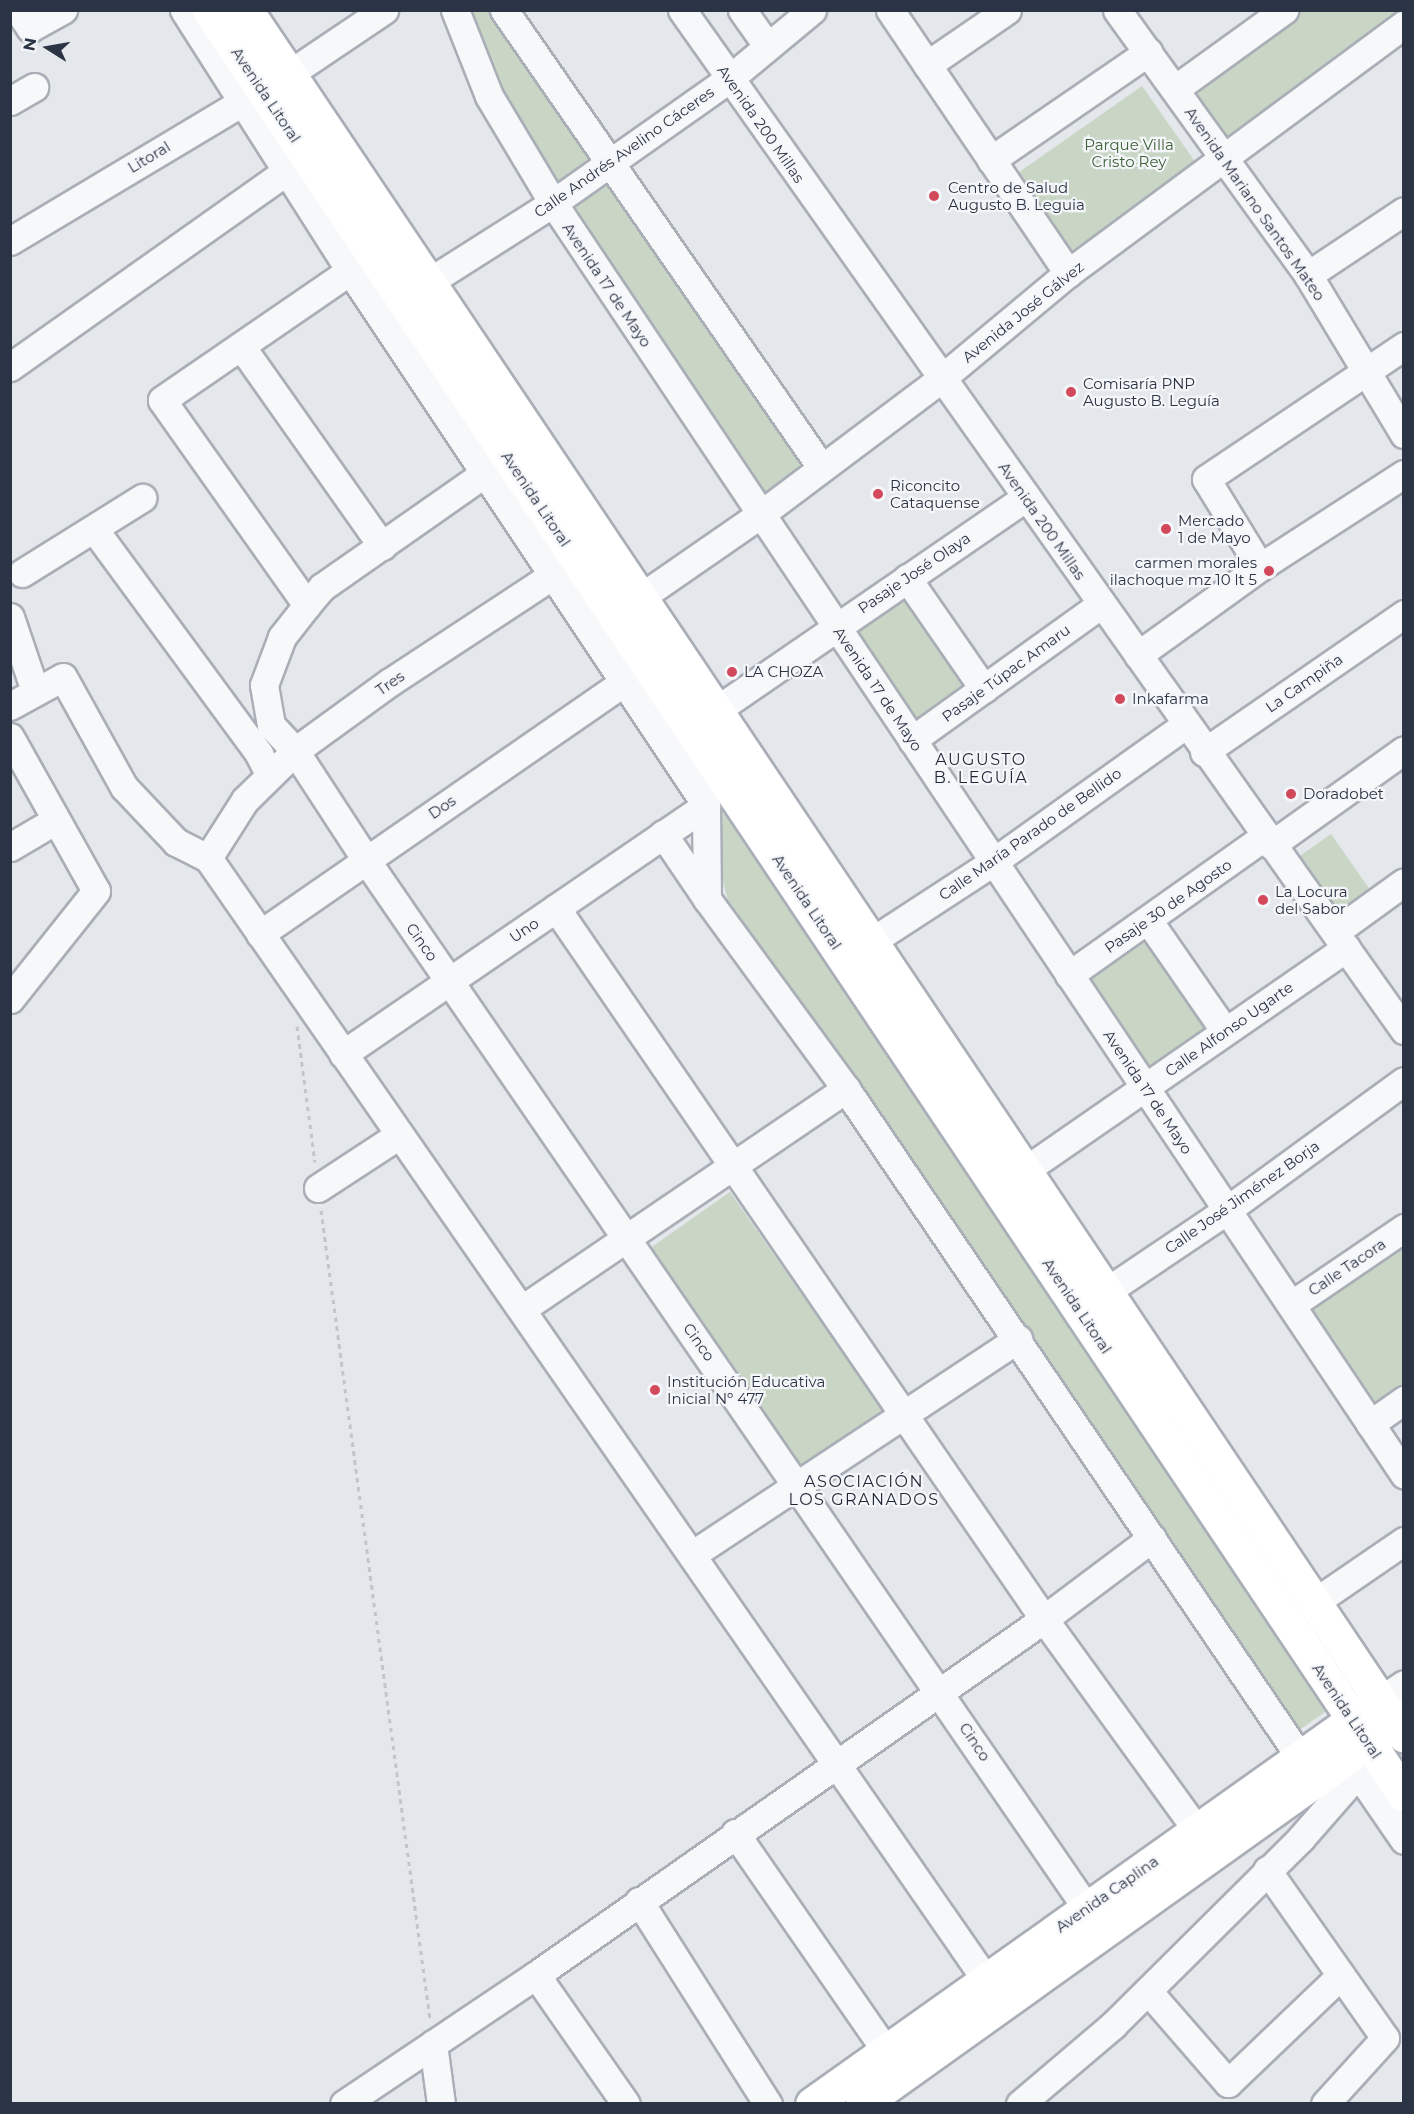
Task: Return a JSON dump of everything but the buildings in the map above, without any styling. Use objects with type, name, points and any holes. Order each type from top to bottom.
[{"type":"main road","name":"Avenida Litoral","points":[[209,10],[265,89],[577,559],[1089,1297],[1312,1604],[1397,1712]]},
{"type":"main road","name":"Avenida Litoral","points":[[246,10],[265,89],[428,283],[577,559],[641,597],[715,711],[872,941],[1024,1171],[1089,1297],[1360,1731],[1404,1795]]},
{"type":"main road","name":"Avenida Caplina","points":[[812,2103],[986,1980],[1095,1920],[1197,1830],[1300,1758],[1397,1712]]},
{"type":"main road","name":"Avenida Caplina","points":[[862,2103],[1095,1920],[1360,1731]]},
{"type":"street","points":[[18,10],[30,28],[63,10]]},
{"type":"street","name":"Avenida Litoral","points":[[184,10],[265,89],[287,171],[350,272],[485,473],[577,559],[624,682],[706,805]]},
{"type":"street","name":"Litoral","points":[[10,241],[265,89],[384,10]]},
{"type":"street","name":"Avenida 17 de Mayo","points":[[455,10],[489,96],[553,203],[1404,1474]]},
{"type":"street","points":[[504,10],[821,467]]},
{"type":"street","name":"Avenida 200 Millas","points":[[682,10],[1100,605],[1138,655],[1204,752],[1402,1023]]},
{"type":"street","points":[[742,10],[766,44]]},
{"type":"street","name":"Calle Andrés Avelino Cáceres","points":[[428,283],[553,203],[729,78],[766,44],[812,10]]},
{"type":"street","points":[[890,10],[1068,273]]},
{"type":"street","points":[[927,65],[1007,10]]},
{"type":"street","name":"Avenida Mariano Santos Mateo","points":[[1117,10],[1308,275],[1364,372],[1404,434]]},
{"type":"street","points":[[1175,89],[1284,10]]},
{"type":"street","name":"Avenida José Gálvez","points":[[641,597],[761,514],[942,378],[1068,273],[1404,24]]},
{"type":"street","points":[[991,160],[1148,52]]},
{"type":"street","points":[[10,101],[34,87]]},
{"type":"street","points":[[10,367],[287,171]]},
{"type":"street","points":[[1308,275],[1404,211]]},
{"type":"street","points":[[307,605],[162,400],[350,272]]},
{"type":"street","points":[[241,346],[382,546]]},
{"type":"street","points":[[1260,567],[1206,478],[1404,346]]},
{"type":"street","name":"Cinco","points":[[485,473],[322,587],[282,637],[264,685],[271,725],[295,751],[366,860],[940,1690],[1095,1920]]},
{"type":"street","points":[[1138,655],[1260,567],[1404,474]]},
{"type":"street","name":"Pasaje José Olaya","points":[[715,711],[1026,497]]},
{"type":"street","points":[[22,573],[142,498]]},
{"type":"street","points":[[94,529],[259,754],[269,774]]},
{"type":"street","name":"Tres","points":[[207,858],[245,800],[295,751],[577,559]]},
{"type":"street","points":[[907,578],[984,689]]},
{"type":"street","name":"Pasaje Túpac Amaru","points":[[912,740],[1100,605]]},
{"type":"street","name":"La Campiña","points":[[1204,752],[1404,614]]},
{"type":"street","points":[[10,616],[35,692]]},
{"type":"street","points":[[10,706],[63,677],[124,787],[176,842],[207,858],[693,1554],[986,1980]]},
{"type":"street","name":"Dos","points":[[260,934],[624,682]]},
{"type":"street","name":"Calle María Parado de Bellido","points":[[872,941],[993,862],[1185,724]]},
{"type":"street","points":[[10,737],[96,891],[10,999]]},
{"type":"street","name":"Pasaje 30 de Agosto","points":[[1070,975],[1148,920],[1404,750]]},
{"type":"street","points":[[706,805],[707,899]]},
{"type":"street","name":"Uno","points":[[343,1054],[706,805]]},
{"type":"street","points":[[10,847],[56,820]]},
{"type":"street","points":[[663,834],[707,899],[846,1089],[1300,1758]]},
{"type":"street","name":"Calle Alfonso Ugarte","points":[[1024,1171],[1226,1030],[1340,940],[1404,882]]},
{"type":"street","points":[[556,908],[736,1166],[904,1417],[1044,1619],[1197,1830]]},
{"type":"street","points":[[1148,920],[1226,1030]]},
{"type":"street","name":"Calle José Jiménez Borja","points":[[1089,1297],[1227,1210],[1404,1081]]},
{"type":"street","points":[[522,1309],[736,1166],[846,1089]]},
{"type":"street","points":[[318,1188],[399,1135]]},
{"type":"street","name":"Calle Tacora","points":[[1291,1305],[1401,1233]]},
{"type":"street","points":[[693,1554],[1018,1340]]},
{"type":"street","points":[[1370,1424],[1404,1400]]},
{"type":"street","points":[[344,2103],[536,1975],[639,1900],[1044,1619],[1152,1538]]},
{"type":"street","points":[[1312,1604],[1404,1541]]},
{"type":"street","points":[[1360,1731],[1358,1773],[1404,1840]]},
{"type":"street","points":[[1020,2103],[1056,2076],[1148,1991],[1358,1773]]},
{"type":"street","points":[[735,1833],[886,2051]]},
{"type":"street","points":[[1267,1870],[1385,2038],[1325,2103]]},
{"type":"street","points":[[639,1900],[768,2103]]},
{"type":"street","points":[[536,1975],[626,2103]]},
{"type":"street","points":[[1148,1991],[1228,2083],[1341,1975]]},
{"type":"street","points":[[433,2044],[441,2103]]},
{"type":"path","points":[[296,1024],[433,2044]]},
{"type":"green space","points":[[467,11],[494,11],[599,158],[560,185],[553,185],[504,111]]},
{"type":"green space","points":[[1298,11],[1403,11],[1226,141],[1190,90]]},
{"type":"green space","name":"Parque Villa Cristo Rey","points":[[1142,86],[1196,164],[1072,251],[1017,173]]},
{"type":"green space","points":[[612,181],[805,467],[758,498],[566,212]]},
{"type":"green space","points":[[904,593],[969,690],[912,729],[847,632]]},
{"type":"green space","points":[[729,807],[1332,1707],[1298,1731],[731,912],[723,882],[722,811]]},
{"type":"green space","points":[[1331,834],[1376,898],[1341,923],[1296,859]]},
{"type":"green space","points":[[1146,933],[1209,1029],[1147,1070],[1084,973]]},
{"type":"green space","points":[[730,1192],[886,1415],[803,1473],[647,1250]]},
{"type":"green space","points":[[1397,1243],[1404,1252],[1403,1388],[1374,1408],[1305,1308]]},
{"type":"place","name":"Centro de Salud Augusto B. Leguia","points":[[934,196]]},
{"type":"place","name":"Comisaría PNP Augusto B. Leguía","points":[[1071,392]]},
{"type":"place","name":"Riconcito Cataquense","points":[[878,494]]},
{"type":"place","name":"Mercado 1 de Mayo","points":[[1166,529]]},
{"type":"place","name":"carmen morales ilachoque mz 10 lt 5","points":[[1269,571]]},
{"type":"place","name":"LA CHOZA","points":[[732,672]]},
{"type":"place","name":"Inkafarma","points":[[1120,699]]},
{"type":"place","name":"Doradobet","points":[[1291,794]]},
{"type":"place","name":"La Locura del Sabor","points":[[1263,900]]},
{"type":"place","name":"Institución Educativa Inicial Nº 477","points":[[655,1390]]},
{"type":"district","name":"AUGUSTO B. LEGUÍA","points":[[981,769]]},
{"type":"district","name":"ASOCIACIÓN LOS GRANADOS","points":[[864,1491]]}]
